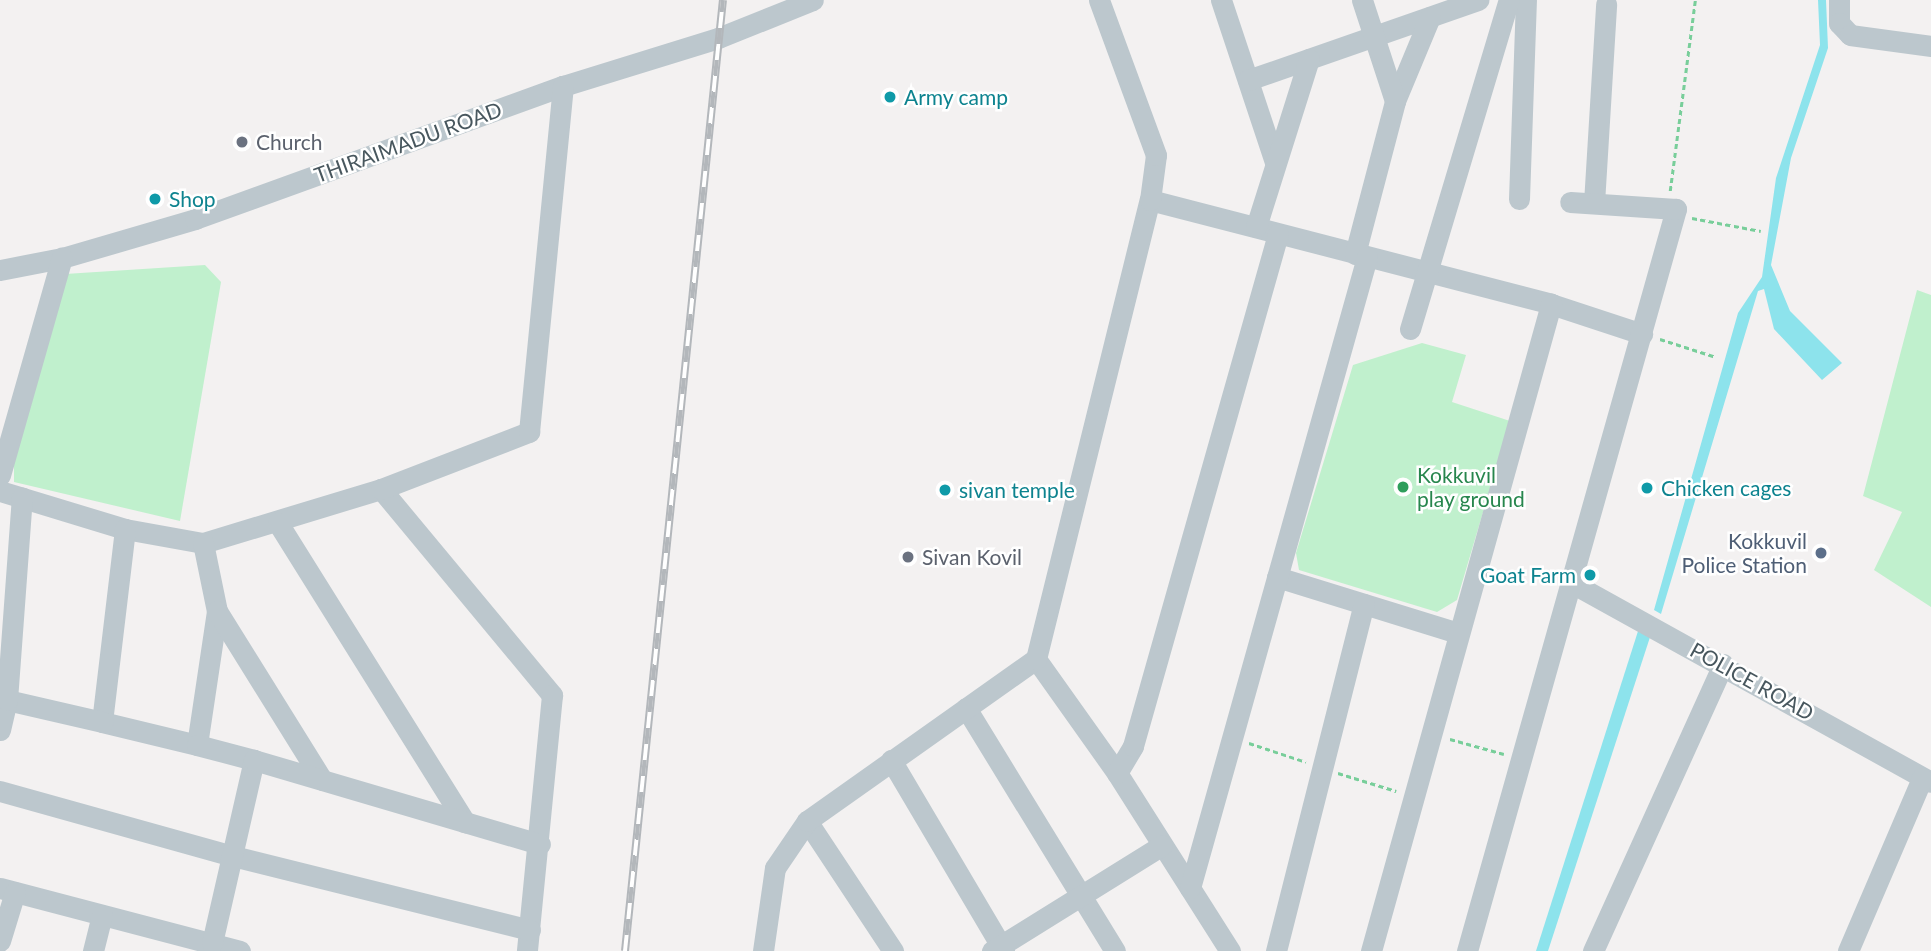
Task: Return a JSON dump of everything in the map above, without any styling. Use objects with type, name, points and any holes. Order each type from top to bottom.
[{"type":"street","name":"THIRAIMADU ROAD","points":[[0,270],[62,258],[195,219],[563,86],[718,38],[813,0]]},
{"type":"street","points":[[779,951],[764,941],[775,868],[807,821],[1036,659],[1150,200],[1156,155],[1099,0]]},
{"type":"street","points":[[1221,0],[1275,163]]},
{"type":"street","points":[[1362,0],[1395,101]]},
{"type":"street","points":[[1248,80],[1478,0]]},
{"type":"street","points":[[1410,329],[1424,272],[1509,0]]},
{"type":"street","points":[[1519,199],[1526,0]]},
{"type":"street","points":[[1839,0],[1839,23],[1850,35],[1931,46]]},
{"type":"street","points":[[1594,204],[1606,4]]},
{"type":"street","points":[[1190,888],[1277,577],[1361,255],[1395,101],[1430,17]]},
{"type":"street","points":[[1256,227],[1309,59]]},
{"type":"street","points":[[0,491],[125,529],[203,543],[278,523],[381,489],[528,432],[563,86]]},
{"type":"street","points":[[1150,200],[1551,304],[1642,334]]},
{"type":"street","points":[[1467,951],[1642,334],[1671,211],[1570,202]]},
{"type":"street","points":[[1117,773],[1133,746],[1278,234]]},
{"type":"street","points":[[0,475],[62,258]]},
{"type":"street","points":[[1371,951],[1551,304]]},
{"type":"street","points":[[0,791],[529,940],[552,695],[381,489]]},
{"type":"street","points":[[0,730],[7,700],[22,498]]},
{"type":"street","points":[[278,523],[465,822]]},
{"type":"street","points":[[102,722],[125,529]]},
{"type":"street","points":[[197,745],[217,611],[203,543]]},
{"type":"street","points":[[1277,577],[1458,633]]},
{"type":"street","name":"POLICE ROAD","points":[[1572,583],[1723,664],[1927,780]]},
{"type":"street","points":[[1276,951],[1364,604]]},
{"type":"street","points":[[217,611],[322,780]]},
{"type":"street","points":[[1036,659],[1117,773],[1230,951]]},
{"type":"street","points":[[1593,951],[1723,664]]},
{"type":"street","points":[[7,700],[254,760],[540,844]]},
{"type":"street","points":[[967,708],[1115,951]]},
{"type":"street","points":[[212,943],[254,760]]},
{"type":"street","points":[[891,760],[999,949],[1162,845]]},
{"type":"street","points":[[1848,951],[1927,780]]},
{"type":"street","points":[[807,821],[893,951]]},
{"type":"street","points":[[0,941],[7,890],[240,951]]},
{"type":"street","points":[[93,951],[103,915]]},
{"type":"path","points":[[1695,0],[1671,211],[1761,231]]},
{"type":"path","points":[[1642,334],[1717,357]]},
{"type":"path","points":[[1430,734],[1521,759]]},
{"type":"green space","points":[[205,265],[221,282],[180,521],[14,482],[14,463],[65,274]]},
{"type":"green space","points":[[1917,290],[1931,295],[1931,607],[1874,570],[1902,512],[1863,496]]},
{"type":"green space","name":"Kokkuvil play ground","points":[[1422,343],[1466,355],[1452,402],[1510,421],[1457,600],[1437,612],[1299,570],[1296,553],[1353,365]]},
{"type":"water","points":[[1818,0],[1826,0],[1828,48],[1791,158],[1771,265],[1790,311],[1842,363],[1822,380],[1774,329],[1764,289],[1758,291],[1661,614],[1654,610],[1738,313],[1762,277],[1776,178],[1820,45]]},
{"type":"water","points":[[1639,628],[1651,634],[1548,951],[1536,951]]},
{"type":"railway","points":[[625,951],[723,0]]},
{"type":"place","name":"Army camp","points":[[890,97]]},
{"type":"place","name":"Church","points":[[242,142]]},
{"type":"place","name":"Shop","points":[[155,199]]},
{"type":"place","name":"Kokkuvil play ground","points":[[1403,487]]},
{"type":"place","name":"Chicken cages","points":[[1647,488]]},
{"type":"place","name":"sivan temple","points":[[945,490]]},
{"type":"place","name":"Kokkuvil Police Station","points":[[1821,553]]},
{"type":"place","name":"Sivan Kovil","points":[[908,557]]},
{"type":"place","name":"Goat Farm","points":[[1590,575]]}]
